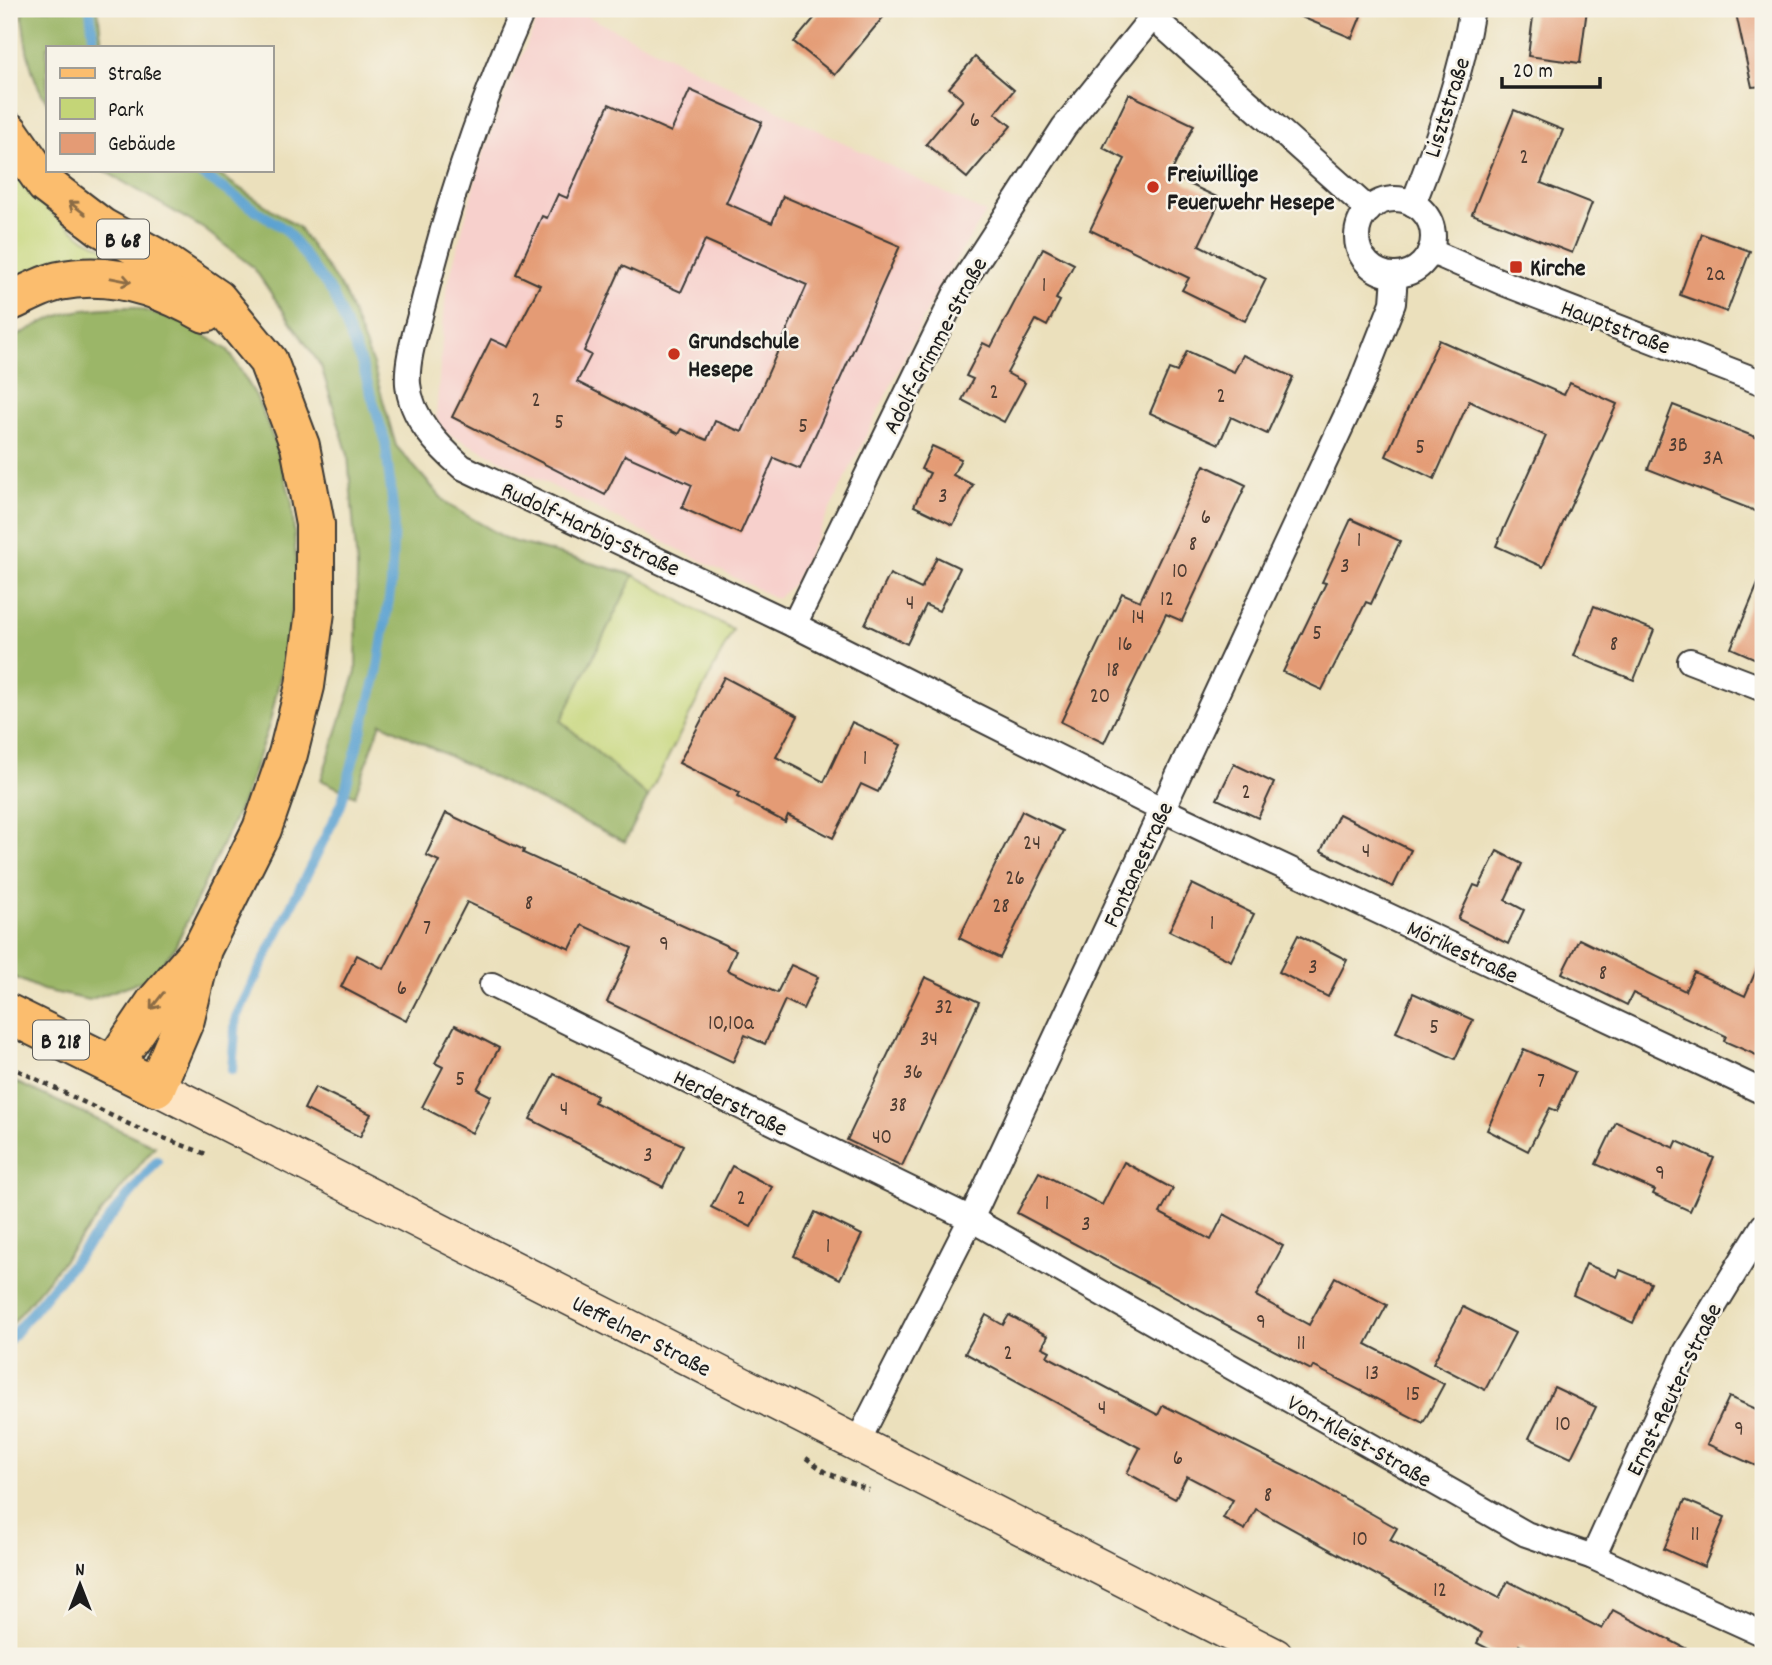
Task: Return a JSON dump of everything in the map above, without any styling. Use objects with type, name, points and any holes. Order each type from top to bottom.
[{"type":"main road","name":"B 68","points":[[9,132],[46,185],[100,227],[158,258],[217,299],[246,337]]},
{"type":"main road","points":[[9,302],[59,281],[116,278],[175,295],[246,337],[268,361],[300,446],[315,524],[316,612],[305,686],[288,754],[262,829],[202,949],[185,1019],[156,1087]]},
{"type":"main road","points":[[113,1065],[155,1003],[202,949]]},
{"type":"main road","name":"Ueffelner Straße","points":[[9,1014],[156,1087]]},
{"type":"street","name":"Rudolf-Harbig-Straße","points":[[523,9],[476,121],[441,234],[413,345],[408,384],[417,414],[437,445],[462,467],[794,625],[1163,810]]},
{"type":"street","name":"Lisztstraße","points":[[1413,204],[1441,132],[1467,43],[1472,9]]},
{"type":"street","name":"Adolf-Grimme-Straße","points":[[794,625],[956,293],[1063,127],[1148,13]]},
{"type":"street","points":[[1148,13],[1369,210]]},
{"type":"street","points":[[1392,199],[1413,204],[1425,213],[1431,224],[1433,236],[1430,251],[1417,268],[1395,275],[1380,272],[1361,255],[1358,230],[1369,210],[1380,202],[1392,199]]},
{"type":"street","name":"Hauptstraße","points":[[1430,251],[1506,284],[1763,383]]},
{"type":"street","name":"Fontanestraße","points":[[856,1445],[971,1219],[1361,384],[1393,303],[1395,275]]},
{"type":"street","points":[[1690,661],[1763,689]]},
{"type":"street","name":"Mörikestraße","points":[[1163,810],[1763,1092]]},
{"type":"street","name":"Herderstraße","points":[[492,985],[971,1219]]},
{"type":"street","name":"Ueffelner Straße","points":[[156,1087],[1275,1656]]},
{"type":"street","name":"Von-Kleist-Straße","points":[[971,1219],[1526,1534],[1593,1558],[1763,1634]]},
{"type":"street","name":"Ernst-Reuter-Straße","points":[[1593,1558],[1686,1352],[1763,1226]]},
{"type":"path","points":[[9,1066],[137,1128],[222,1160]]},
{"type":"shaded area","name":"Grundschule Hesepe","points":[[542,9],[573,9],[986,213],[941,283],[794,583],[777,599],[443,431],[436,417],[446,291],[480,162],[508,87]]},
{"type":"green space","points":[[22,9],[98,9],[102,46],[46,46],[46,100],[36,81],[26,45]]},
{"type":"green space","points":[[9,161],[30,195],[83,238],[143,267],[9,284]]},
{"type":"green space","points":[[106,172],[215,172],[298,227],[344,292],[373,365],[396,446],[447,504],[509,540],[634,575],[561,721],[648,797],[625,842],[381,723],[355,796],[321,780],[356,672],[357,568],[348,455],[321,366],[253,267],[204,229]]},
{"type":"green space","points":[[132,307],[183,322],[228,350],[256,396],[275,443],[292,502],[297,575],[287,646],[270,722],[244,798],[174,949],[150,978],[89,1000],[43,990],[9,975],[9,341],[41,323],[68,313]]},
{"type":"green space","points":[[634,575],[733,630],[648,797],[561,721]]},
{"type":"green space","points":[[9,1079],[155,1146],[9,1328]]},
{"type":"building","points":[[822,9],[890,9],[835,75],[794,42]]},
{"type":"building","points":[[1282,9],[1348,9],[1361,16],[1352,38]]},
{"type":"building","points":[[1534,9],[1587,9],[1580,63],[1528,56]]},
{"type":"building","points":[[1735,9],[1763,9],[1763,86],[1752,87]]},
{"type":"building","points":[[975,57],[1014,90],[995,113],[1011,126],[967,178],[926,144],[963,100],[949,88]]},
{"type":"building","points":[[690,90],[762,122],[726,203],[772,223],[783,196],[900,246],[800,469],[774,458],[740,534],[682,508],[692,485],[625,455],[605,495],[452,417],[491,339],[508,347],[540,285],[516,274],[542,216],[547,218],[558,194],[567,198],[609,104],[671,132]],"holes":[[[705,240],[807,285],[742,432],[715,421],[707,440],[682,429],[679,434],[577,382],[591,355],[584,351],[622,266],[681,292]]]},
{"type":"building","name":"Freiwillige Feuerwehr Hesepe","points":[[1129,94],[1194,125],[1170,175],[1221,199],[1199,245],[1266,279],[1245,321],[1182,290],[1189,278],[1090,230],[1125,159],[1103,148]]},
{"type":"building","points":[[1514,110],[1563,130],[1541,183],[1592,203],[1572,253],[1472,214]]},
{"type":"building","points":[[1702,234],[1750,251],[1727,312],[1680,295]]},
{"type":"building","points":[[1043,248],[1074,264],[1056,299],[1060,301],[1047,326],[1036,320],[1007,373],[1025,383],[1004,422],[962,400],[973,379],[966,376],[983,343],[991,347]]},
{"type":"building","points":[[1439,340],[1564,395],[1570,383],[1617,404],[1543,567],[1496,546],[1546,436],[1469,401],[1434,479],[1386,456]]},
{"type":"building","points":[[1187,351],[1234,372],[1243,355],[1293,377],[1267,434],[1231,417],[1219,444],[1150,413],[1169,369],[1177,372]]},
{"type":"building","points":[[1673,405],[1763,440],[1763,514],[1648,469]]},
{"type":"building","points":[[932,446],[961,459],[953,475],[973,485],[953,525],[914,506],[930,473],[921,469]]},
{"type":"building","points":[[1204,465],[1246,485],[1182,621],[1166,614],[1104,743],[1061,722],[1122,593],[1140,601]]},
{"type":"building","points":[[1351,519],[1400,541],[1371,604],[1366,602],[1322,690],[1283,672],[1326,583],[1322,582]]},
{"type":"building","points":[[937,557],[960,568],[939,611],[926,605],[907,644],[865,624],[890,574],[921,589]]},
{"type":"building","points":[[1763,572],[1763,662],[1731,648]]},
{"type":"building","points":[[1594,606],[1654,630],[1634,680],[1574,656]]},
{"type":"building","points":[[724,677],[798,716],[776,757],[824,782],[852,722],[901,745],[878,792],[861,784],[833,838],[788,815],[785,822],[737,797],[739,793],[679,763]]},
{"type":"building","points":[[1234,764],[1274,783],[1258,818],[1217,799]]},
{"type":"building","points":[[1022,811],[1063,831],[1000,958],[959,938]]},
{"type":"building","points":[[446,813],[524,850],[523,853],[736,950],[727,970],[777,993],[791,965],[818,977],[803,1009],[785,1000],[765,1044],[745,1035],[733,1062],[607,1002],[632,948],[582,925],[570,949],[467,902],[406,1021],[341,987],[357,955],[384,969],[439,861],[426,855]]},
{"type":"building","points":[[1339,814],[1411,850],[1393,887],[1321,851]]},
{"type":"building","points":[[1497,851],[1522,864],[1505,900],[1524,910],[1508,944],[1458,919],[1474,885],[1479,887]]},
{"type":"building","points":[[1192,884],[1254,914],[1231,961],[1169,931]]},
{"type":"building","points":[[1298,935],[1347,960],[1328,997],[1279,972]]},
{"type":"building","points":[[1579,939],[1685,991],[1694,972],[1745,996],[1763,955],[1763,1058],[1724,1041],[1726,1036],[1633,993],[1627,1005],[1562,973]]},
{"type":"building","points":[[925,977],[979,1002],[902,1166],[847,1140]]},
{"type":"building","points":[[1413,993],[1473,1020],[1455,1059],[1396,1032]]},
{"type":"building","points":[[455,1025],[499,1048],[477,1089],[491,1096],[472,1133],[422,1107],[443,1067],[435,1063]]},
{"type":"building","points":[[1524,1049],[1575,1072],[1557,1111],[1550,1108],[1528,1151],[1487,1130]]},
{"type":"building","points":[[554,1074],[597,1096],[594,1102],[683,1145],[663,1187],[530,1119]]},
{"type":"building","points":[[315,1087],[371,1114],[360,1137],[304,1109]]},
{"type":"building","points":[[1616,1122],[1674,1148],[1677,1141],[1714,1158],[1690,1211],[1653,1194],[1655,1190],[1596,1164]]},
{"type":"building","points":[[1124,1162],[1173,1189],[1160,1213],[1211,1240],[1224,1214],[1283,1246],[1256,1296],[1309,1325],[1335,1277],[1387,1305],[1366,1344],[1444,1384],[1423,1423],[1313,1366],[1311,1370],[1017,1213],[1039,1172],[1102,1205]]},
{"type":"building","points":[[732,1166],[772,1187],[751,1227],[711,1207]]},
{"type":"building","points":[[815,1212],[862,1235],[840,1279],[794,1256]]},
{"type":"building","points":[[1586,1264],[1617,1277],[1620,1270],[1651,1283],[1633,1323],[1573,1295]]},
{"type":"building","points":[[1463,1307],[1515,1333],[1485,1390],[1433,1363]]},
{"type":"building","points":[[986,1315],[1003,1325],[1009,1315],[1048,1336],[1042,1347],[1050,1351],[1047,1356],[1158,1415],[1163,1405],[1308,1478],[1397,1528],[1390,1540],[1499,1598],[1508,1581],[1602,1629],[1613,1610],[1700,1656],[1541,1656],[1519,1645],[1514,1656],[1502,1656],[1477,1643],[1482,1633],[1256,1509],[1245,1530],[1223,1518],[1233,1500],[1187,1476],[1175,1499],[1127,1473],[1140,1448],[965,1353]]},
{"type":"building","points":[[1554,1387],[1596,1407],[1571,1458],[1529,1438]]},
{"type":"building","points":[[1729,1397],[1763,1412],[1763,1451],[1756,1466],[1707,1444]]},
{"type":"building","points":[[1685,1500],[1725,1517],[1704,1567],[1664,1549]]},
{"type":"waterway","points":[[90,9],[94,46]]},
{"type":"waterway","points":[[198,172],[286,230],[333,294],[362,365],[385,440],[394,517],[391,586],[377,674],[341,805],[236,1017],[232,1070]]},
{"type":"waterway","points":[[9,1340],[157,1161]]},
{"type":"place","name":"Freiwillige Feuerwehr Hesepe","points":[[1153,187]]},
{"type":"place","name":"Kirche","points":[[1516,267]]},
{"type":"place","name":"Grundschule Hesepe","points":[[674,354]]}]
